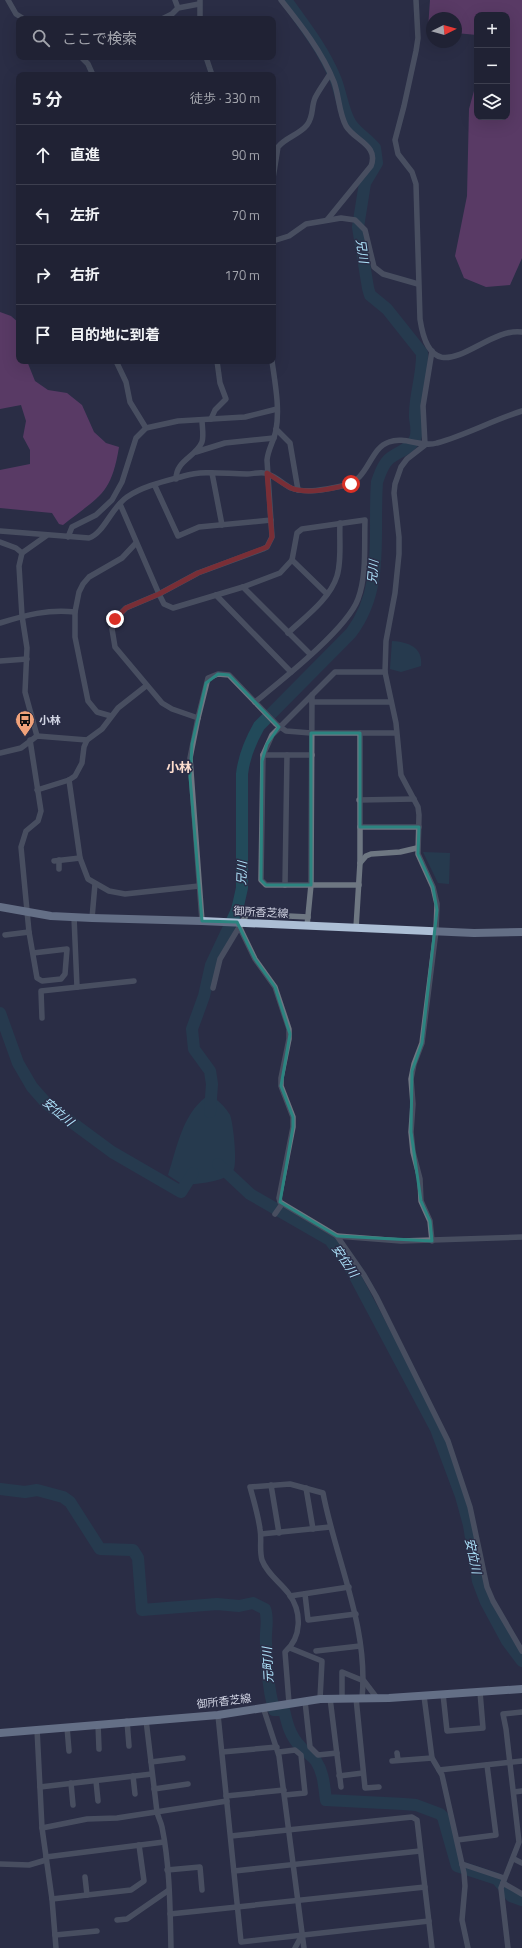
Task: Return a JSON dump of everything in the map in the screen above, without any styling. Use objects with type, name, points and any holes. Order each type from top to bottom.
[{"type":"main road","name":"御所香芝線","points":[[0,907],[27,912],[92,918],[202,921],[474,933],[522,932]]},
{"type":"main road","name":"御所香芝線","points":[[0,1733],[127,1721],[218,1715],[269,1706],[330,1698],[424,1696],[522,1689]]},
{"type":"street","points":[[8,0],[16,14],[19,16]]},
{"type":"street","points":[[175,0],[178,8]]},
{"type":"street","points":[[281,0],[303,28],[330,74],[347,127],[369,146],[373,156],[371,166],[326,220]]},
{"type":"street","points":[[416,0],[418,38],[395,140],[398,154],[412,172],[416,184],[418,284],[421,329],[432,352],[437,357],[449,358],[478,347],[505,332],[522,332]]},
{"type":"street","points":[[168,16],[178,8],[199,2],[200,16]]},
{"type":"street","points":[[84,60],[88,64],[92,72]]},
{"type":"street","points":[[207,60],[211,72]]},
{"type":"street","points":[[276,159],[278,147],[286,140],[297,135],[308,125],[313,114],[315,99],[330,74]]},
{"type":"street","points":[[276,240],[289,236],[306,224],[341,218],[355,220],[365,230],[374,267],[383,274],[418,284]]},
{"type":"street","points":[[432,352],[422,406],[422,445],[401,467],[395,484],[394,493],[399,554],[395,593],[386,641],[385,672],[396,723],[401,775],[418,807],[419,827],[417,848],[420,861],[436,896],[437,904],[436,931],[422,1043],[414,1064],[411,1079],[413,1098],[411,1132],[413,1152],[420,1179],[421,1201],[430,1221],[432,1241]]},
{"type":"street","points":[[117,364],[126,382],[130,402],[146,428]]},
{"type":"street","points":[[211,420],[215,410],[226,399],[220,383],[217,364]]},
{"type":"street","points":[[198,718],[166,707],[146,686],[116,647],[112,629],[115,619],[126,608],[159,594],[198,573],[267,547],[272,537],[267,454],[276,429],[277,409],[272,364]]},
{"type":"street","points":[[68,537],[72,527],[96,515],[112,500],[122,482],[136,438],[146,428],[178,421],[245,417],[277,409]]},
{"type":"street","points":[[0,531],[46,536],[89,538],[95,536],[101,531],[112,511],[133,493],[194,474],[267,473],[291,488],[298,490],[311,490],[351,484],[362,475],[383,446],[389,442],[404,441],[422,445],[439,443],[499,418],[522,412]]},
{"type":"street","points":[[196,452],[203,440],[202,420]]},
{"type":"street","points":[[276,429],[287,438],[292,448],[298,490]]},
{"type":"street","points":[[176,479],[177,468],[196,452],[225,443],[274,438]]},
{"type":"street","points":[[212,473],[222,524]]},
{"type":"street","points":[[155,486],[178,536],[199,527],[270,520]]},
{"type":"street","points":[[120,504],[164,604],[173,608],[244,587],[274,576],[285,569],[292,560],[297,533],[302,529],[365,520],[361,588],[354,609],[291,672],[255,702]]},
{"type":"street","points":[[288,633],[327,594],[337,576],[340,523]]},
{"type":"street","points":[[36,736],[25,692],[27,659],[26,640],[22,616],[19,566],[22,553],[46,536]]},
{"type":"street","points":[[0,542],[9,545],[22,553]]},
{"type":"street","points":[[110,716],[97,712],[88,701],[75,637],[75,612],[79,592],[83,584],[89,578],[122,558],[136,543]]},
{"type":"street","points":[[292,560],[327,594]]},
{"type":"street","points":[[244,587],[310,654]]},
{"type":"street","points":[[216,595],[291,672]]},
{"type":"street","points":[[0,624],[22,616],[50,611],[75,612]]},
{"type":"street","points":[[0,661],[27,659]]},
{"type":"street","points":[[359,885],[266,885],[261,880],[262,755],[278,725],[312,696],[335,672],[385,672]]},
{"type":"street","points":[[202,921],[190,758],[206,683],[213,675],[223,673],[229,676],[278,725],[294,733],[396,733]]},
{"type":"street","points":[[36,790],[69,780],[79,770],[87,740],[102,729],[110,716],[118,708],[146,686]]},
{"type":"street","points":[[307,926],[311,885],[312,696]]},
{"type":"street","points":[[312,702],[391,702]]},
{"type":"street","points":[[356,928],[360,863],[360,733]]},
{"type":"street","points":[[0,753],[21,748],[36,736],[87,740]]},
{"type":"street","points":[[30,740],[40,817],[38,821],[26,832],[21,847],[29,932],[33,953],[38,978],[42,981],[61,979],[65,974],[68,949],[33,953]]},
{"type":"street","points":[[262,755],[312,755]]},
{"type":"street","points":[[285,885],[287,755]]},
{"type":"street","points":[[69,780],[80,858],[84,873],[88,879],[108,891],[125,894],[200,886]]},
{"type":"street","points":[[359,800],[414,799]]},
{"type":"street","points":[[360,827],[419,827]]},
{"type":"street","points":[[360,863],[366,856],[371,854],[400,852],[417,848]]},
{"type":"street","points":[[60,869],[56,861],[80,858]]},
{"type":"street","points":[[92,918],[95,884]]},
{"type":"street","points":[[213,988],[220,959],[247,914],[308,917]]},
{"type":"street","points":[[74,917],[77,987]]},
{"type":"street","points":[[239,926],[255,959],[275,987],[290,1034],[281,1078],[281,1086],[293,1117],[293,1127],[279,1198],[282,1204],[337,1236],[401,1241],[522,1237]]},
{"type":"street","points":[[5,935],[29,932]]},
{"type":"street","points":[[42,1018],[41,991],[134,981]]},
{"type":"street","points":[[275,1214],[282,1204]]},
{"type":"street","points":[[337,1236],[368,1282],[441,1425],[456,1461],[470,1507],[487,1587],[493,1601],[522,1651]]},
{"type":"street","points":[[289,1703],[285,1652],[290,1648],[296,1638],[299,1626],[296,1608],[290,1596],[271,1575],[263,1561],[261,1554],[261,1534],[250,1487],[290,1484],[323,1493],[330,1527],[356,1614],[364,1681],[359,1698],[365,1788],[379,1787]]},
{"type":"street","points":[[270,1485],[279,1533]]},
{"type":"street","points":[[306,1488],[313,1529]]},
{"type":"street","points":[[261,1534],[330,1527]]},
{"type":"street","points":[[290,1596],[349,1587]]},
{"type":"street","points":[[304,1594],[308,1620],[356,1614]]},
{"type":"street","points":[[316,1652],[360,1646]]},
{"type":"street","points":[[290,1648],[322,1660],[320,1699]]},
{"type":"street","points":[[342,1698],[342,1672],[364,1681],[377,1698]]},
{"type":"street","points":[[443,1694],[447,1731],[483,1728],[480,1692]]},
{"type":"street","points":[[424,1696],[432,1758],[444,1782],[464,1873],[466,1886],[462,1920],[468,1948]]},
{"type":"street","points":[[330,1698],[341,1787]]},
{"type":"street","points":[[306,1701],[310,1747],[318,1755],[337,1753]]},
{"type":"street","points":[[269,1706],[278,1749],[304,1948]]},
{"type":"street","points":[[508,1948],[502,1883],[514,1859],[520,1842],[503,1714],[522,1712]]},
{"type":"street","points":[[218,1715],[238,1906],[240,1942],[428,1921]]},
{"type":"street","points":[[146,1720],[157,1812],[162,1825],[164,1842],[169,1890],[171,1948]]},
{"type":"street","points":[[127,1721],[129,1746]]},
{"type":"street","points":[[98,1724],[100,1749]]},
{"type":"street","points":[[67,1727],[69,1751]]},
{"type":"street","points":[[37,1729],[42,1828],[52,1899],[56,1948]]},
{"type":"street","points":[[42,1828],[87,1818],[117,1818],[157,1812],[227,1798],[284,1793],[305,1793],[301,1755],[295,1750],[278,1749],[222,1752]]},
{"type":"street","points":[[397,1754],[395,1761],[432,1758]]},
{"type":"street","points":[[151,1762],[183,1758]]},
{"type":"street","points":[[439,1770],[522,1761]]},
{"type":"street","points":[[457,1840],[496,1835],[487,1765]]},
{"type":"street","points":[[339,1776],[363,1773]]},
{"type":"street","points":[[40,1787],[152,1774]]},
{"type":"street","points":[[133,1776],[135,1794]]},
{"type":"street","points":[[96,1781],[98,1801]]},
{"type":"street","points":[[71,1784],[73,1805]]},
{"type":"street","points":[[154,1789],[188,1784]]},
{"type":"street","points":[[514,1792],[522,1790]]},
{"type":"street","points":[[231,1836],[412,1817],[417,1820],[432,1948]]},
{"type":"street","points":[[0,1864],[29,1865],[46,1859],[164,1842]]},
{"type":"street","points":[[52,1899],[131,1890],[144,1881],[139,1845]]},
{"type":"street","points":[[234,1871],[420,1851]]},
{"type":"street","points":[[514,1859],[522,1863]]},
{"type":"street","points":[[462,1864],[522,1894]]},
{"type":"street","points":[[167,1870],[200,1867],[202,1890]]},
{"type":"street","points":[[85,1877],[87,1895]]},
{"type":"street","points":[[170,1914],[232,1909],[238,1906],[425,1887]]},
{"type":"street","points":[[117,1920],[127,1919],[169,1890]]},
{"type":"street","points":[[55,1935],[97,1931]]},
{"type":"street","points":[[295,1948],[302,1935]]},
{"type":"highlighted area","points":[[218,674],[229,675],[279,727],[267,744],[262,761],[261,880],[266,885],[311,885],[311,733],[360,733],[360,827],[419,827],[418,854],[433,887],[437,910],[422,1043],[412,1071],[411,1132],[421,1201],[430,1221],[432,1241],[337,1236],[280,1202],[293,1127],[293,1117],[281,1086],[290,1034],[275,987],[255,959],[237,922],[202,921],[190,777],[192,744],[206,683]]},
{"type":"shaded area","points":[[430,0],[522,0],[522,258],[510,285],[486,287],[464,278],[455,256],[467,196],[469,109],[474,91],[474,120],[510,120],[510,12],[474,12],[474,35],[462,34],[462,12],[429,12]]},
{"type":"shaded area","points":[[0,312],[11,316],[16,320],[16,364],[28,364],[35,381],[48,390],[67,393],[82,405],[94,432],[106,443],[119,447],[112,476],[102,494],[63,525],[59,524],[52,513],[0,508],[0,470],[30,464],[30,450],[23,437],[26,421],[21,405],[0,409]]},
{"type":"water","points":[[392,641],[409,644],[417,650],[420,654],[421,666],[401,672],[390,669]]},
{"type":"water","points":[[423,852],[450,853],[449,884],[438,883]]},
{"type":"water","points":[[206,1097],[213,1097],[216,1099],[230,1115],[235,1161],[233,1171],[224,1178],[218,1180],[183,1185],[168,1175],[186,1122],[198,1104]]},
{"type":"waterway","name":"兄川","points":[[210,1112],[212,1084],[210,1071],[194,1049],[192,1029],[204,996],[211,965],[237,910],[242,888],[242,774],[246,755],[250,743],[259,726],[351,633],[362,616],[369,598],[373,579],[376,541],[377,482],[381,470],[386,462],[391,457],[410,446],[415,439],[417,431],[415,410],[422,361],[422,353],[387,309],[370,295],[368,288],[358,227],[365,183],[377,163],[375,148],[351,124],[346,114],[335,78],[325,57],[286,0]]},
{"type":"waterway","name":"安位川","points":[[0,1013],[18,1063],[32,1087],[47,1104],[112,1152],[181,1192],[193,1173]]},
{"type":"waterway","name":"安位川","points":[[218,1164],[250,1194],[330,1240],[351,1269],[436,1429],[461,1496],[469,1525],[478,1581],[486,1602],[507,1641],[522,1661]]},
{"type":"waterway","name":"元町川","points":[[0,1489],[25,1492],[37,1490],[63,1497],[70,1502],[100,1549],[133,1550],[138,1558],[142,1610],[217,1604],[239,1606],[253,1603],[265,1609],[267,1617],[267,1668],[274,1710],[284,1710],[291,1734],[302,1748],[313,1757],[319,1766],[326,1800],[416,1805],[440,1814],[443,1817],[457,1866],[497,1879],[511,1896],[522,1900]]},
{"type":"place","name":"小林","points":[[25,737]]},
{"type":"district","name":"小林","points":[[179,767]]},
{"type":"route","points":[[115,619],[119,613],[135,603],[159,594],[198,573],[267,547],[272,537],[267,473],[291,488],[304,491],[351,484]]}]
